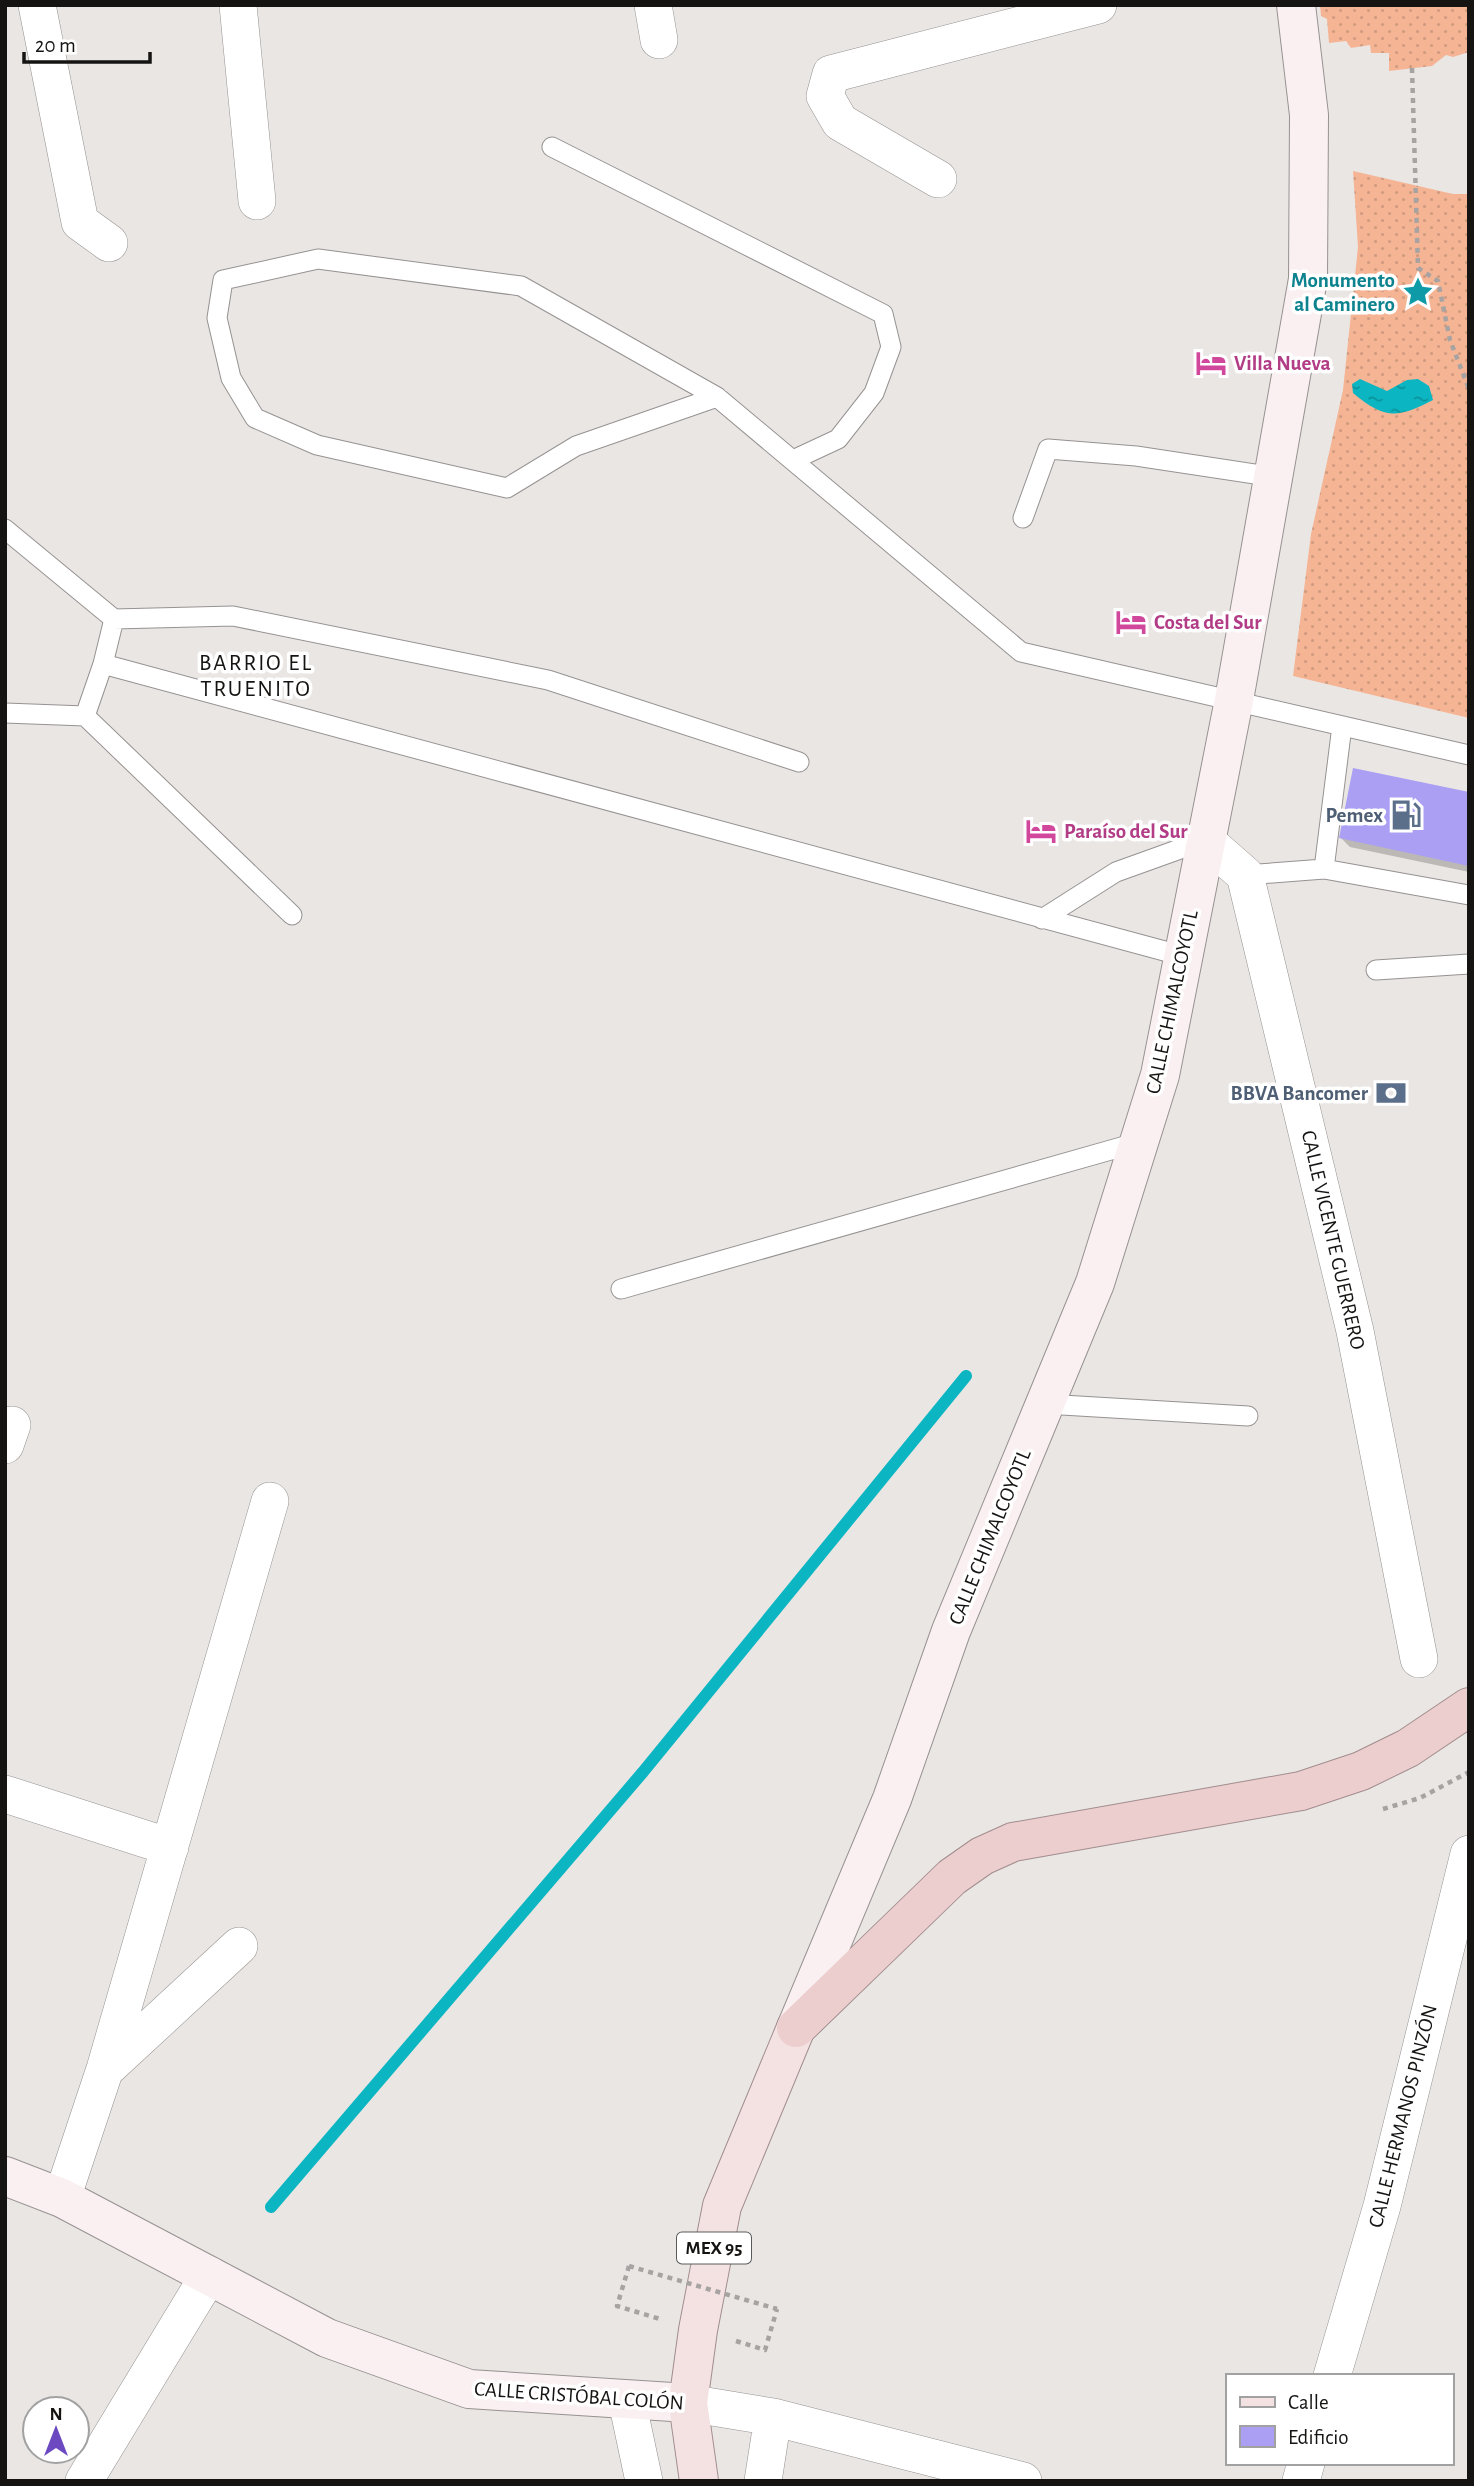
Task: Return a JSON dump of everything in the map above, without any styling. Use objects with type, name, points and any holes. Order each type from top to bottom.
[{"type":"highway","points":[[796,2028],[953,1877],[982,1856],[1013,1842],[1301,1791],[1360,1771],[1408,1748],[1469,1707]]},
{"type":"main road","name":"CALLE CHIMALCOYOTL","points":[[796,2028],[892,1799],[951,1631],[1095,1283],[1160,1075],[1234,700],[1308,279],[1309,115],[1296,5]]},
{"type":"main road","name":"MEX 95","points":[[699,2481],[688,2403],[698,2330],[722,2206],[796,2028]]},
{"type":"main road","name":"CALLE CRISTÓBAL COLÓN","points":[[5,2176],[62,2198],[327,2339],[470,2389],[688,2403]]},
{"type":"street","points":[[37,5],[80,222],[108,243]]},
{"type":"street","points":[[238,5],[257,201]]},
{"type":"street","points":[[938,179],[840,122],[825,96],[831,74],[1098,5]]},
{"type":"street","points":[[1205,841],[1245,875]]},
{"type":"street","name":"CALLE VICENTE GUERRERO","points":[[1245,875],[1355,1331],[1419,1659]]},
{"type":"street","points":[[62,2198],[105,2069],[270,1501]]},
{"type":"street","points":[[5,1794],[170,1847]]},
{"type":"street","name":"CALLE HERMANOS PINZÓN","points":[[1333,2374],[1382,2206],[1469,1854]]},
{"type":"street","points":[[105,2069],[239,1947]]},
{"type":"street","points":[[84,2481],[209,2275]]},
{"type":"street","points":[[627,2401],[644,2481]]},
{"type":"street","name":"CALLE CRISTÓBAL COLÓN","points":[[688,2403],[773,2417],[1023,2481]]},
{"type":"street","points":[[763,2481],[773,2417]]},
{"type":"lane","points":[[552,147],[883,314],[891,346],[874,393],[838,439],[793,460]]},
{"type":"lane","points":[[717,397],[576,446],[507,488],[317,445],[254,418],[231,378],[217,318],[223,280],[318,259],[521,286],[717,397],[1021,652],[1469,755]]},
{"type":"lane","points":[[1023,518],[1048,449],[1136,456],[1274,477]]},
{"type":"lane","points":[[5,529],[114,619],[233,616],[548,681],[799,762]]},
{"type":"lane","points":[[85,716],[103,664],[114,619]]},
{"type":"lane","points":[[103,664],[1183,957]]},
{"type":"lane","points":[[5,713],[85,716],[292,915]]},
{"type":"lane","points":[[1324,869],[1342,726]]},
{"type":"lane","points":[[1042,919],[1116,872],[1205,841]]},
{"type":"lane","points":[[1245,875],[1324,869],[1469,895]]},
{"type":"lane","points":[[1376,970],[1469,964]]},
{"type":"lane","points":[[621,1289],[1139,1142]]},
{"type":"lane","points":[[1045,1404],[1248,1416]]},
{"type":"path","points":[[1412,68],[1418,268],[1438,281],[1450,340],[1469,389]]},
{"type":"path","points":[[629,2266],[777,2309],[765,2350],[698,2330],[617,2306],[629,2266]]},
{"type":"shaded area","points":[[1320,5],[1469,5],[1469,52],[1453,57],[1446,55],[1432,66],[1389,71],[1389,53],[1371,53],[1370,45],[1351,48],[1346,41],[1329,43],[1327,19],[1321,16]]},
{"type":"shaded area","points":[[1353,171],[1453,194],[1469,194],[1469,718],[1293,676],[1311,534],[1343,390],[1358,247]]},
{"type":"water","points":[[1360,379],[1387,391],[1407,380],[1418,379],[1429,386],[1433,400],[1401,413],[1383,412],[1353,393],[1352,384]]},
{"type":"building","name":"Pemex","points":[[1353,768],[1469,792],[1469,866],[1339,838]]},
{"type":"waterway","points":[[271,2207],[643,1772],[966,1376]]},
{"type":"place","name":"Monumento al Caminero","points":[[1418,292]]},
{"type":"place","name":"Villa Nueva","points":[[1211,363]]},
{"type":"place","name":"Costa del Sur","points":[[1131,622]]},
{"type":"place","name":"Pemex","points":[[1406,815]]},
{"type":"place","name":"Paraíso del Sur","points":[[1041,831]]},
{"type":"place","name":"BBVA Bancomer","points":[[1391,1093]]},
{"type":"district","name":"BARRIO EL TRUENITO","points":[[256,676]]}]
